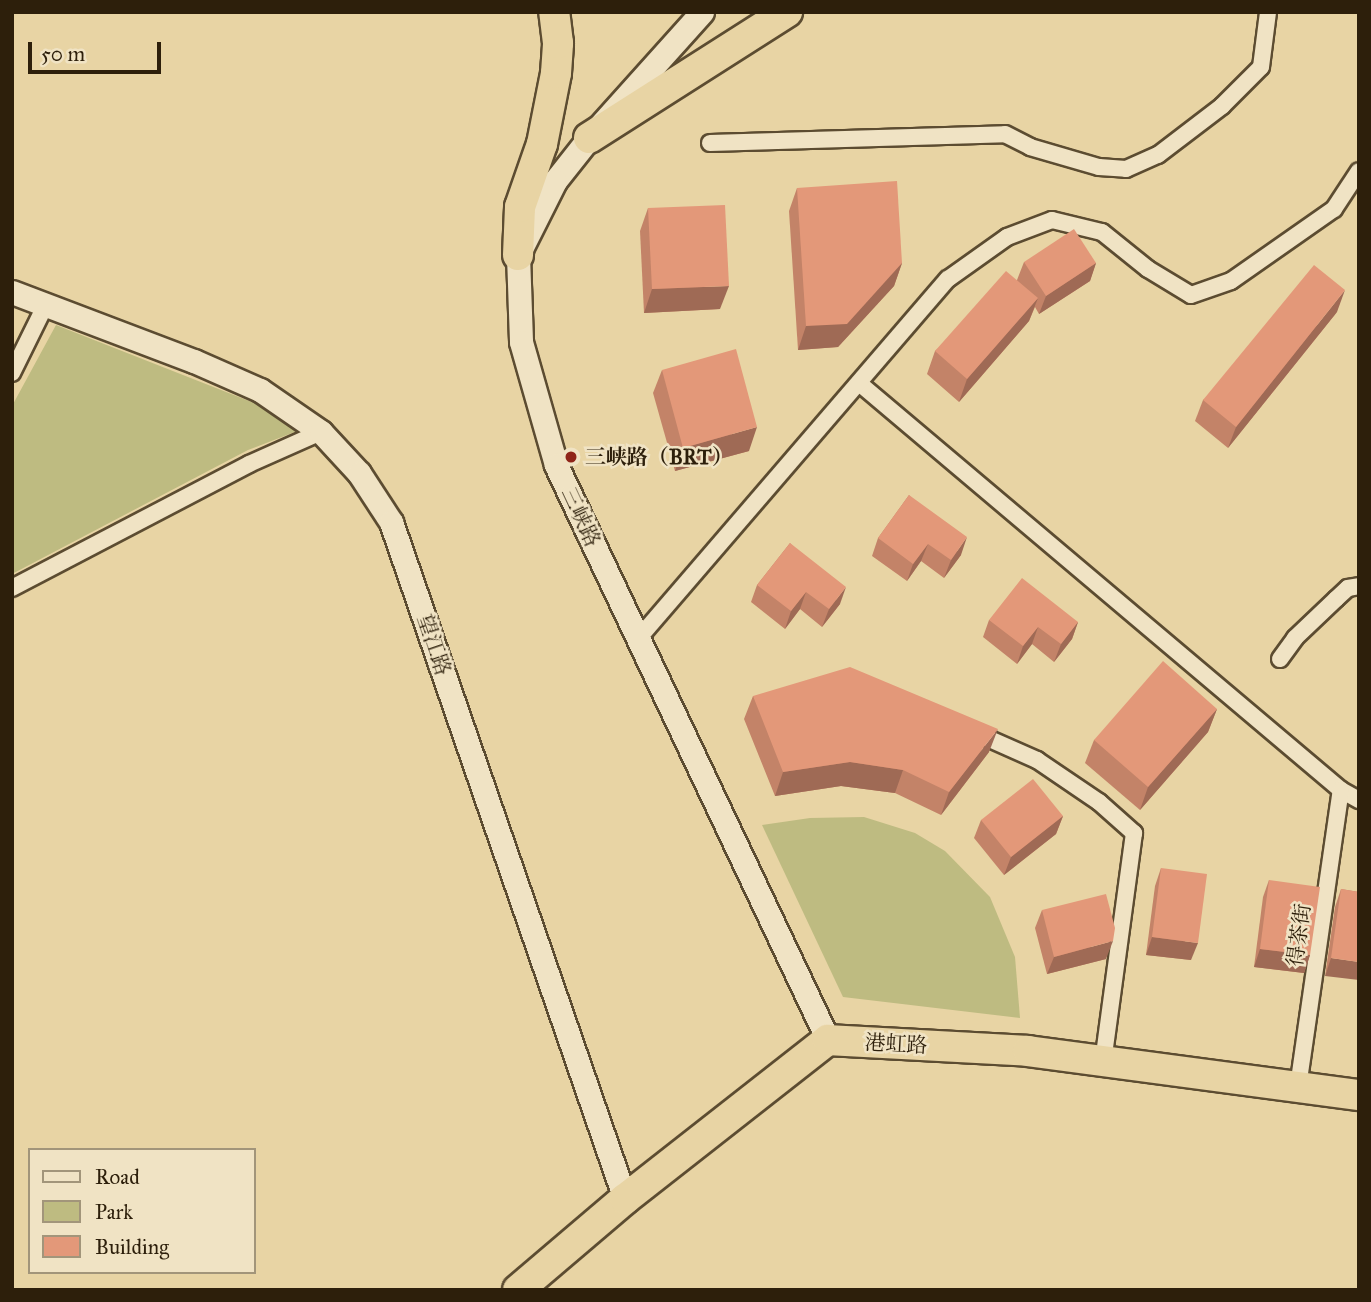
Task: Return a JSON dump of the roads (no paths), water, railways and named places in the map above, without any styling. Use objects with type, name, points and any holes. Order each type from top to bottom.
[{"type":"highway","points":[[518,255],[520,207],[542,144],[556,73],[558,43],[554,12]]},
{"type":"highway","points":[[589,138],[787,12]]},
{"type":"highway","points":[[518,1290],[625,1199],[828,1040]]},
{"type":"highway","name":"港虹路","points":[[828,1040],[1028,1051],[1359,1095]]},
{"type":"main road","name":"三峡路","points":[[702,12],[589,138],[555,181],[518,255],[521,342],[556,465],[828,1040]]},
{"type":"main road","name":"望江路","points":[[12,292],[194,360],[260,390],[321,432],[359,473],[391,522],[625,1199]]},
{"type":"street","points":[[710,144],[1005,134],[1030,147],[1099,167],[1126,169],[1158,155],[1222,106],[1261,66],[1268,12]]},
{"type":"street","points":[[638,639],[948,279],[1007,237],[1052,220],[1102,232],[1148,269],[1191,295],[1231,281],[1334,209],[1359,171]]},
{"type":"street","points":[[12,373],[46,304]]},
{"type":"street","points":[[859,383],[1341,790],[1359,800]]},
{"type":"street","points":[[12,588],[249,464],[321,432]]},
{"type":"street","points":[[1280,659],[1295,638],[1335,598],[1348,588],[1359,586]]},
{"type":"street","points":[[962,727],[1037,760],[1099,802],[1133,833],[1103,1061]]},
{"type":"street","name":"得茶街","points":[[1298,1087],[1341,790]]},
{"type":"place","name":"三峡路（BRT）","points":[[571,457]]}]
